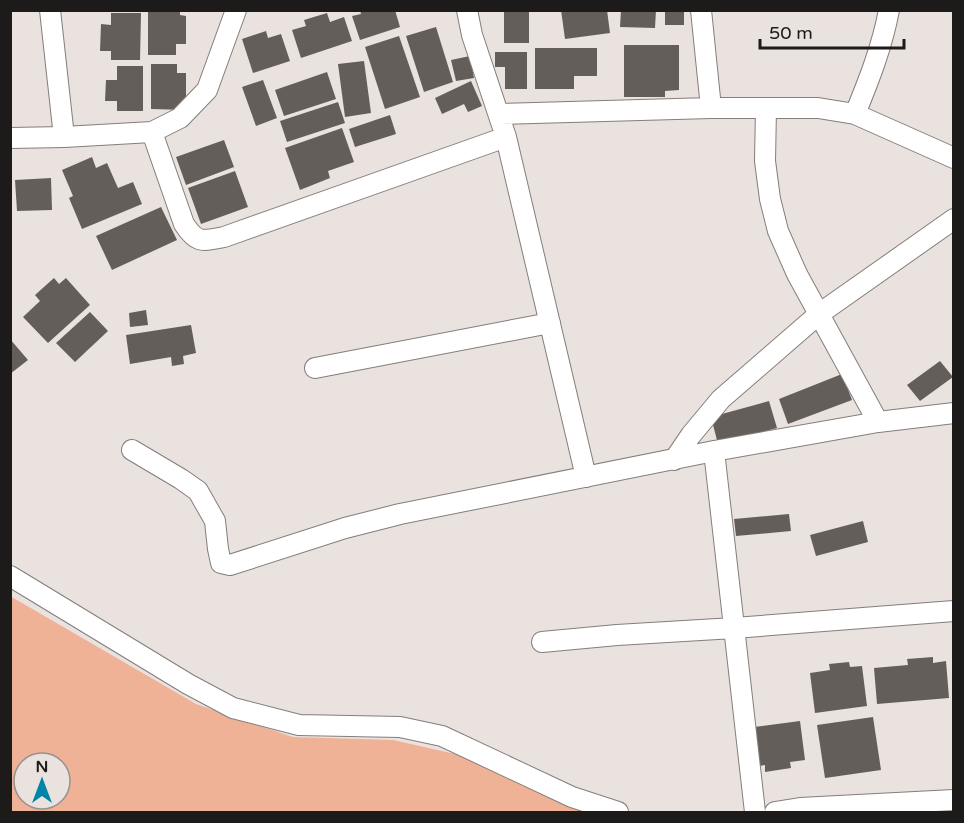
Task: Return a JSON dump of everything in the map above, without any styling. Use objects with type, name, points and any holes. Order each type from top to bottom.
[{"type":"street","points":[[50,10],[64,137]]},
{"type":"street","points":[[10,138],[152,132],[180,118],[207,90],[236,10]]},
{"type":"street","points":[[468,10],[472,35],[506,136],[586,477]]},
{"type":"street","points":[[701,10],[711,108]]},
{"type":"street","points":[[855,114],[876,62],[889,10]]},
{"type":"street","points":[[500,114],[711,108],[818,108],[855,114],[954,158]]},
{"type":"street","points":[[766,108],[765,161],[770,199],[778,231],[797,274],[878,422]]},
{"type":"street","points":[[152,132],[184,224],[192,236],[204,241],[224,237],[506,136]]},
{"type":"street","points":[[674,460],[721,399],[819,314],[954,219]]},
{"type":"street","points":[[315,368],[550,323]]},
{"type":"street","points":[[132,450],[198,491],[215,521],[221,563],[230,565],[345,528],[400,514],[714,451],[878,422],[954,413]]},
{"type":"street","points":[[714,451],[755,813]]},
{"type":"street","points":[[10,576],[188,684],[233,708],[299,725],[400,727],[442,736],[572,797],[618,813]]},
{"type":"street","points":[[542,642],[954,611]]},
{"type":"street","points":[[775,813],[800,808],[954,800]]},
{"type":"shaded area","points":[[10,596],[196,704],[293,737],[393,740],[473,758],[596,812],[11,812]]},
{"type":"building","points":[[148,10],[180,10],[180,15],[186,16],[186,44],[176,44],[176,55],[148,55]]},
{"type":"building","points":[[360,10],[395,10],[400,27],[360,40],[352,16],[361,14]]},
{"type":"building","points":[[504,10],[529,10],[529,43],[504,43]]},
{"type":"building","points":[[561,10],[607,10],[610,33],[565,39]]},
{"type":"building","points":[[621,10],[656,10],[655,28],[620,27]]},
{"type":"building","points":[[665,10],[684,10],[684,25],[665,25]]},
{"type":"building","points":[[111,13],[141,13],[140,60],[111,60],[111,51],[100,51],[101,24],[111,25]]},
{"type":"building","points":[[327,13],[330,22],[344,17],[352,41],[301,58],[292,30],[306,26],[304,20]]},
{"type":"building","points":[[436,27],[453,82],[424,92],[406,36]]},
{"type":"building","points":[[266,31],[268,38],[281,34],[290,61],[253,73],[242,39]]},
{"type":"building","points":[[399,36],[420,97],[385,109],[365,47]]},
{"type":"building","points":[[624,45],[679,45],[679,90],[665,91],[665,97],[624,97]]},
{"type":"building","points":[[535,48],[597,48],[597,76],[574,76],[574,89],[535,89]]},
{"type":"building","points":[[495,52],[527,52],[527,89],[505,89],[505,67],[495,67]]},
{"type":"building","points":[[470,56],[474,78],[456,81],[451,60]]},
{"type":"building","points":[[364,61],[371,113],[345,117],[338,64]]},
{"type":"building","points":[[151,64],[177,64],[177,73],[186,73],[186,110],[151,109]]},
{"type":"building","points":[[117,66],[143,66],[143,111],[117,111],[117,101],[105,101],[106,80],[117,80]]},
{"type":"building","points":[[327,72],[336,99],[284,116],[275,90]]},
{"type":"building","points":[[263,80],[277,118],[256,126],[242,87]]},
{"type":"building","points":[[471,81],[482,106],[468,112],[464,104],[442,114],[435,98]]},
{"type":"building","points":[[338,102],[345,123],[287,142],[280,121]]},
{"type":"building","points":[[390,115],[396,134],[355,147],[349,129]]},
{"type":"building","points":[[342,128],[354,162],[328,171],[330,178],[300,190],[285,148]]},
{"type":"building","points":[[224,140],[234,167],[186,185],[176,157]]},
{"type":"building","points":[[92,157],[96,168],[107,163],[118,188],[133,182],[142,204],[82,229],[69,198],[73,196],[62,170]]},
{"type":"building","points":[[235,171],[248,207],[201,224],[188,188]]},
{"type":"building","points":[[51,178],[52,210],[17,211],[15,180]]},
{"type":"building","points":[[161,207],[177,240],[112,270],[96,236]]},
{"type":"building","points":[[54,278],[59,284],[66,278],[90,305],[48,343],[23,317],[40,301],[35,295]]},
{"type":"building","points":[[146,310],[148,325],[130,327],[129,313]]},
{"type":"building","points":[[90,312],[108,331],[75,362],[56,343]]},
{"type":"building","points":[[191,325],[196,353],[183,356],[184,364],[172,366],[171,357],[130,364],[126,335]]},
{"type":"building","points":[[10,339],[28,360],[10,374]]},
{"type":"building","points":[[940,361],[953,377],[920,401],[907,385]]},
{"type":"building","points":[[842,374],[852,400],[788,424],[779,399]]},
{"type":"building","points":[[769,401],[777,428],[718,444],[711,417]]},
{"type":"building","points":[[789,514],[791,531],[736,536],[734,519]]},
{"type":"building","points":[[863,521],[868,542],[816,556],[810,535]]},
{"type":"building","points":[[933,657],[933,663],[946,661],[949,698],[877,704],[874,668],[908,665],[907,659]]},
{"type":"building","points":[[849,662],[850,667],[862,666],[867,706],[815,713],[810,673],[830,670],[829,664]]},
{"type":"building","points":[[873,717],[881,770],[825,778],[817,725]]},
{"type":"building","points":[[800,721],[805,760],[790,762],[791,768],[765,772],[765,765],[752,767],[747,728]]}]
